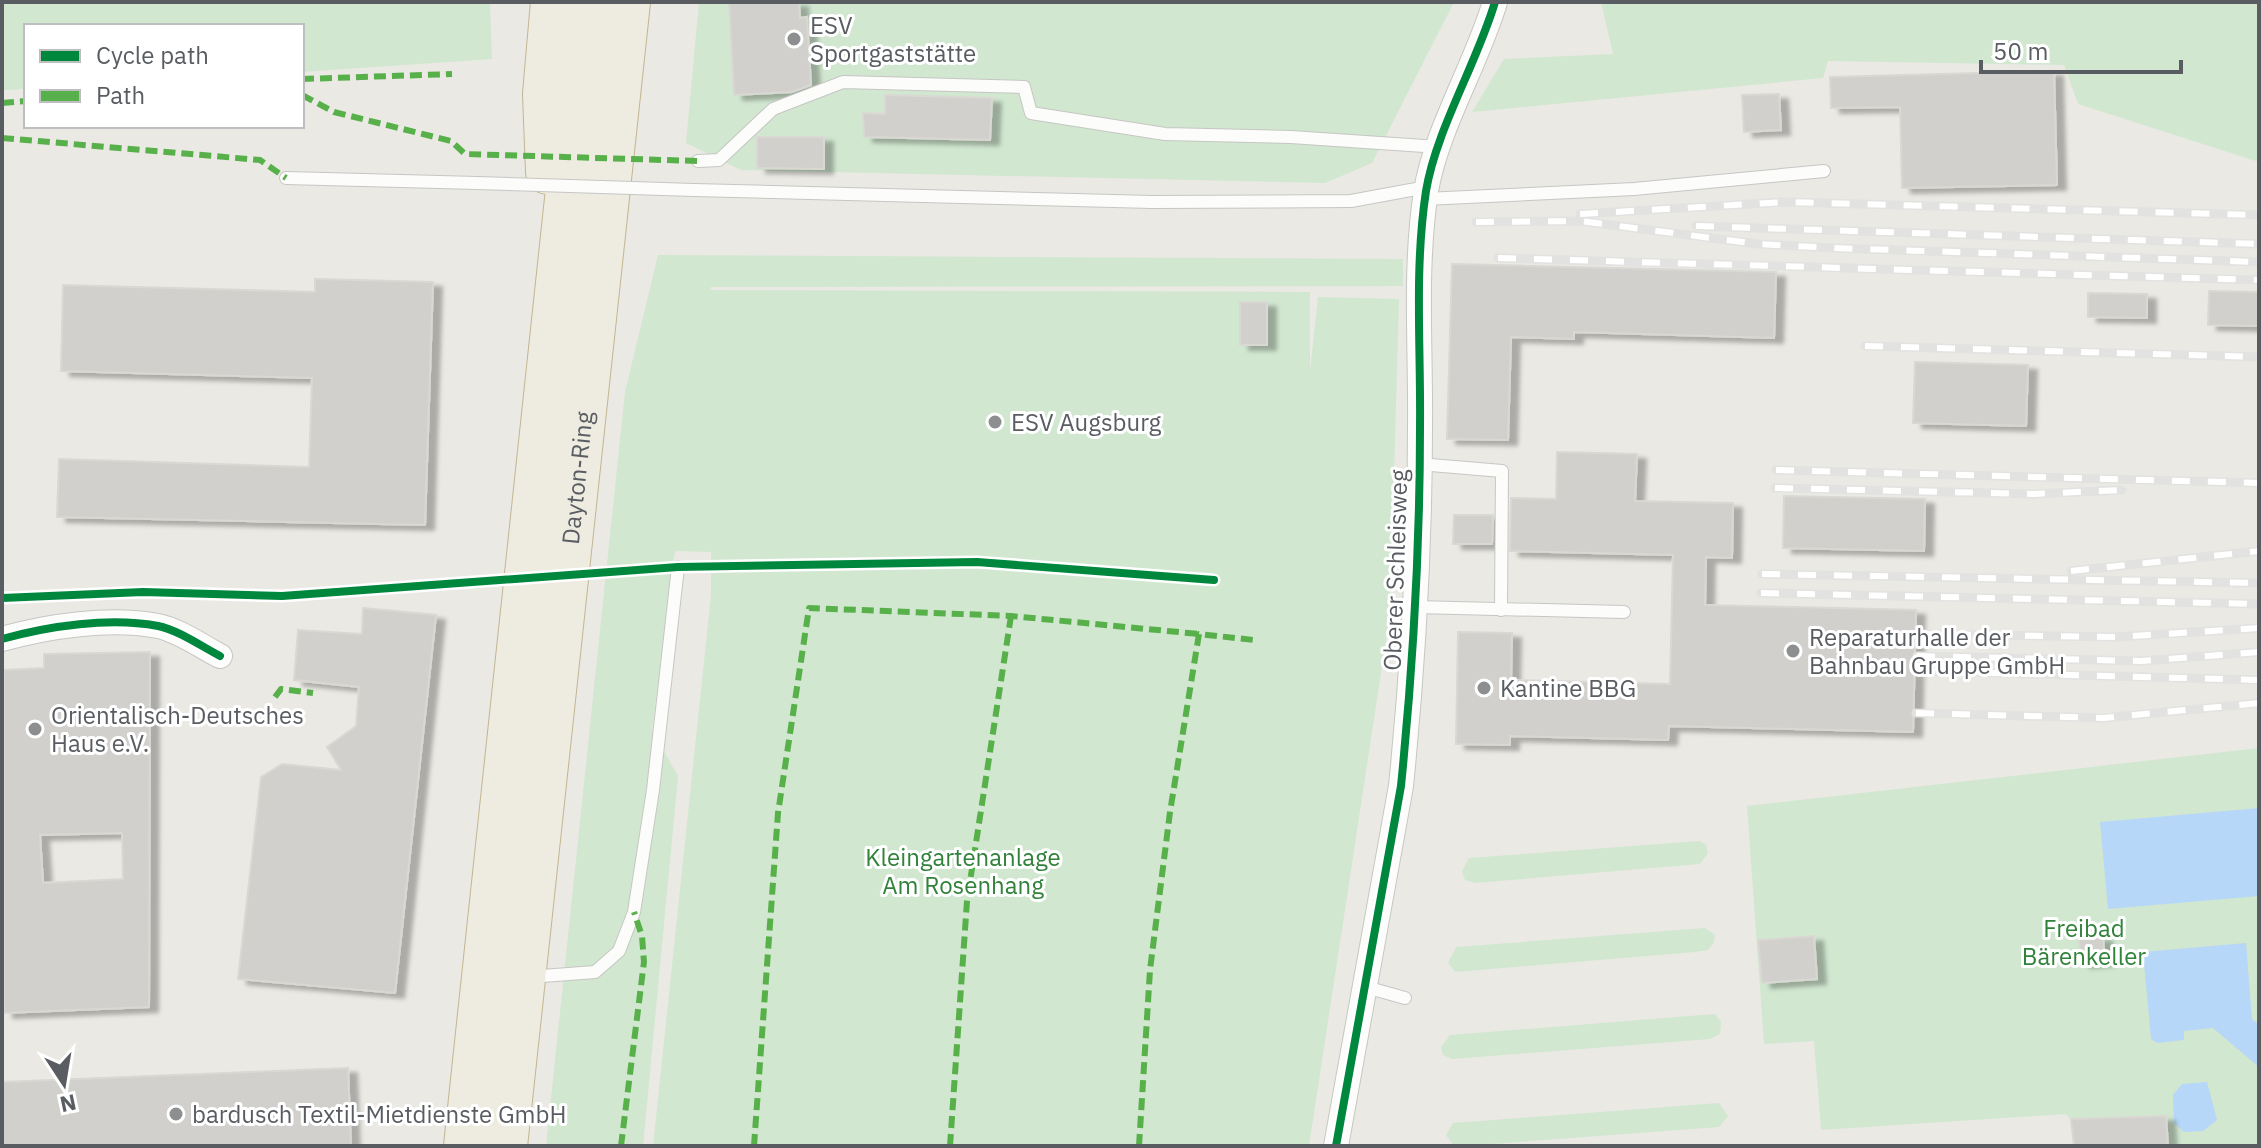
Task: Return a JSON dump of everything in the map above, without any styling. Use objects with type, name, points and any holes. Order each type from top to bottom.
[{"type":"highway","points":[[553,2],[545,94],[545,148],[559,262]]},
{"type":"highway","name":"Dayton-Ring","points":[[466,1146],[588,2]]},
{"type":"highway","name":"Dayton-Ring","points":[[505,1146],[628,2]]},
{"type":"highway","points":[[602,246],[637,136],[657,2]]},
{"type":"street","name":"Oberer Schleisweg","points":[[1336,1146],[1362,986],[1401,786],[1415,607],[1419,464],[1418,277],[1426,193],[1440,147],[1495,2]]},
{"type":"street","points":[[2,639],[36,631],[118,623],[160,626],[220,656]]},
{"type":"lane","points":[[698,161],[719,160],[773,109],[843,82],[1024,87],[1031,113],[1165,134],[1291,137],[1440,147]]},
{"type":"lane","points":[[286,178],[1152,202],[1351,201],[1426,193],[1634,189],[1824,171]]},
{"type":"lane","points":[[1419,464],[1502,471],[1501,610]]},
{"type":"lane","points":[[522,977],[595,972],[619,951],[634,912],[653,790],[678,567]]},
{"type":"lane","points":[[1415,607],[1624,612]]},
{"type":"lane","points":[[1362,986],[1405,998]]},
{"type":"green space","points":[[2,2],[490,2],[492,59],[304,72],[304,24],[24,24],[24,89],[2,90]]},
{"type":"green space","points":[[699,2],[1454,2],[1372,163],[1325,183],[741,170],[686,143]]},
{"type":"green space","points":[[1601,2],[2259,2],[2259,162],[2078,104],[2064,65],[1828,61],[1823,78],[1472,112],[1504,59],[1613,54]]},
{"type":"green space","name":"Kleingartenanlage Am Rosenhang","points":[[658,255],[1403,259],[1403,286],[711,287],[710,290],[1310,292],[1310,371],[1318,297],[1399,299],[1390,614],[1309,1146],[653,1146],[711,595],[711,552],[675,551],[652,730],[678,776],[643,1146],[546,1146],[625,392]]},
{"type":"green space","name":"Freibad Bärenkeller","points":[[2259,748],[2259,1146],[2074,1146],[2071,1119],[2065,1114],[1821,1130],[1814,1041],[1764,1044],[1747,806]]},
{"type":"green space","points":[[1700,841],[1706,845],[1708,853],[1700,864],[1475,883],[1465,880],[1462,871],[1469,858]]},
{"type":"green space","points":[[1705,928],[1715,935],[1714,942],[1708,950],[1695,952],[1455,972],[1448,963],[1456,947]]},
{"type":"green space","points":[[1715,1014],[1721,1022],[1720,1034],[1710,1039],[1452,1059],[1443,1055],[1441,1047],[1450,1035]]},
{"type":"green space","points":[[1719,1103],[1728,1116],[1719,1127],[1464,1146],[1454,1146],[1446,1135],[1453,1123]]},
{"type":"water","points":[[2259,808],[2259,896],[2108,909],[2100,822]]},
{"type":"water","points":[[2246,943],[2252,1019],[2259,1025],[2259,1067],[2213,1028],[2184,1031],[2184,1040],[2157,1043],[2151,1039],[2143,952]]},
{"type":"water","points":[[2207,1082],[2217,1120],[2203,1131],[2184,1132],[2174,1123],[2173,1095],[2182,1084]]},
{"type":"building","points":[[729,2],[799,2],[800,18],[807,17],[811,85],[792,92],[734,95]]},
{"type":"building","points":[[2054,71],[2057,185],[1902,188],[1900,107],[1831,108],[1830,77]]},
{"type":"building","points":[[1779,94],[1781,130],[1744,132],[1742,95]]},
{"type":"building","points":[[885,95],[992,98],[990,140],[864,137],[863,113],[885,114]]},
{"type":"building","points":[[757,137],[824,137],[824,169],[757,168]]},
{"type":"building","points":[[1452,264],[1776,272],[1774,338],[1574,332],[1574,339],[1511,337],[1508,440],[1447,439]]},
{"type":"building","points":[[315,279],[433,282],[425,525],[57,517],[59,459],[309,467],[312,378],[61,371],[63,285],[315,292]]},
{"type":"building","points":[[2209,291],[2259,292],[2259,326],[2208,325]]},
{"type":"building","points":[[2088,293],[2147,294],[2147,318],[2088,317]]},
{"type":"building","points":[[1240,302],[1267,302],[1267,345],[1240,345]]},
{"type":"building","points":[[1915,362],[2028,365],[2026,426],[1913,423]]},
{"type":"building","points":[[1557,452],[1637,454],[1635,501],[1733,503],[1732,558],[1706,557],[1705,605],[1916,610],[1913,732],[1669,726],[1668,740],[1510,736],[1510,745],[1456,744],[1458,632],[1512,633],[1511,680],[1670,684],[1673,555],[1510,551],[1511,498],[1556,499]]},
{"type":"building","points":[[1784,496],[1925,499],[1924,551],[1783,548]]},
{"type":"building","points":[[1454,515],[1493,515],[1492,544],[1453,544]]},
{"type":"building","points":[[363,608],[436,615],[395,993],[238,979],[261,777],[282,764],[341,770],[327,747],[356,726],[359,687],[294,680],[298,630],[362,634]]},
{"type":"building","points":[[150,652],[149,1007],[4,1013],[4,670],[44,668],[44,654]],"holes":[[[122,833],[123,879],[43,883],[40,835]]]},
{"type":"building","points":[[1814,936],[1817,979],[1762,983],[1758,940]]},
{"type":"building","points":[[2103,936],[2105,961],[2081,963],[2079,938]]},
{"type":"building","name":"bardusch Textil-Mietdienste GmbH","points":[[348,1068],[351,1146],[2,1146],[2,1082]]},
{"type":"building","points":[[2166,1116],[2168,1146],[2074,1146],[2071,1119]]},
{"type":"railway","points":[[1580,214],[1786,202],[2259,215]]},
{"type":"railway","points":[[1476,222],[1580,221],[1758,244],[1833,248],[2259,262]]},
{"type":"railway","points":[[1696,226],[2259,244]]},
{"type":"railway","points":[[1498,258],[2259,280]]},
{"type":"railway","points":[[1865,346],[2259,357]]},
{"type":"railway","points":[[1776,470],[2259,483]]},
{"type":"railway","points":[[1775,488],[2033,494],[2122,490]]},
{"type":"railway","points":[[2071,571],[2259,551]]},
{"type":"railway","points":[[1762,574],[2259,583]]},
{"type":"railway","points":[[1761,593],[2259,604]]},
{"type":"railway","points":[[1917,634],[2116,637],[2259,628]]},
{"type":"railway","points":[[1917,656],[2141,661],[2259,652]]},
{"type":"railway","points":[[1917,671],[2259,680]]},
{"type":"railway","points":[[1916,713],[2104,718],[2259,703]]},
{"type":"marked path","points":[[304,79],[452,74]]},
{"type":"marked path","points":[[304,96],[334,112],[451,141],[465,154],[698,161]]},
{"type":"marked path","points":[[2,103],[24,101]]},
{"type":"marked path","points":[[2,138],[260,160],[286,178]]},
{"type":"marked path","points":[[754,1146],[778,813],[809,608],[1011,616],[1199,634]]},
{"type":"marked path","points":[[950,1146],[967,901],[1011,616]]},
{"type":"marked path","points":[[1139,1146],[1150,970],[1170,812],[1199,634],[1254,640]]},
{"type":"marked path","points":[[275,697],[281,689],[313,693]]},
{"type":"marked path","points":[[621,1146],[644,962],[642,936],[634,912]]},
{"type":"cycle path","points":[[1336,1146],[1401,786],[1417,562],[1419,280],[1426,191],[1438,144],[1495,2]]},
{"type":"cycle path","points":[[2,598],[143,592],[282,596],[678,567],[977,562],[1214,580]]},
{"type":"cycle path","points":[[2,639],[79,624],[139,623],[173,631],[220,656]]},
{"type":"place","name":"ESV Sportgaststätte","points":[[794,39]]},
{"type":"place","name":"ESV Augsburg","points":[[995,422]]},
{"type":"place","name":"Reparaturhalle der Bahnbau Gruppe GmbH","points":[[1793,651]]},
{"type":"place","name":"Kantine BBG","points":[[1484,688]]},
{"type":"place","name":"Orientalisch-Deutsches Haus e.V.","points":[[35,729]]},
{"type":"place","name":"bardusch Textil-Mietdienste GmbH","points":[[176,1114]]}]
